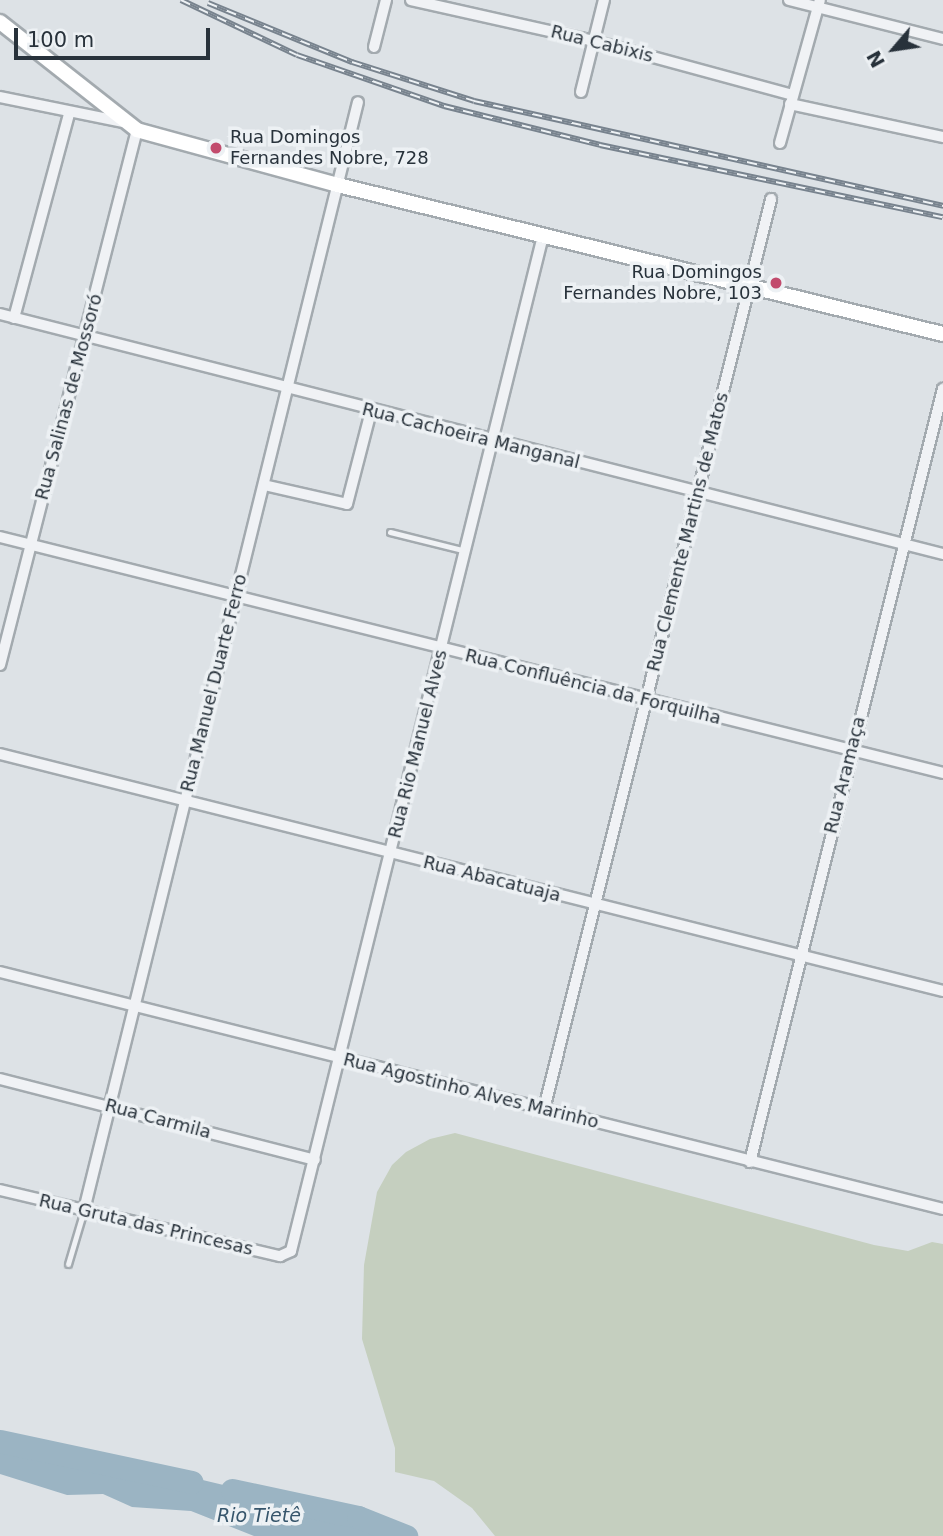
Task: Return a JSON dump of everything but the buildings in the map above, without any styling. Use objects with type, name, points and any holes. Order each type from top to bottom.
[{"type":"street","points":[[374,47],[386,0]]},
{"type":"street","name":"Rua Cabixis","points":[[411,0],[594,41],[791,99],[943,137]]},
{"type":"street","points":[[581,92],[604,0]]},
{"type":"street","points":[[789,0],[819,4],[943,39]]},
{"type":"street","points":[[780,143],[819,4]]},
{"type":"street","points":[[0,22],[123,122],[137,130],[334,184],[943,334]]},
{"type":"street","points":[[0,97],[69,114],[123,122]]},
{"type":"street","name":"Rua Manuel Duarte Ferro","points":[[84,1210],[264,485],[334,184],[358,102]]},
{"type":"street","points":[[14,317],[69,114]]},
{"type":"street","name":"Rua Salinas de Mossoró","points":[[0,665],[137,130]]},
{"type":"street","name":"Rua Clemente Martins de Matos","points":[[544,1109],[771,199]]},
{"type":"street","name":"Rua Rio Manuel Alves","points":[[290,1251],[442,649],[542,236]]},
{"type":"street","name":"Rua Cachoeira Manganal","points":[[0,314],[287,390],[943,554]]},
{"type":"street","name":"Rua Aramaça","points":[[750,1162],[943,389]]},
{"type":"street","points":[[264,485],[347,504],[371,411]]},
{"type":"street","name":"Rua Confluência da Forquilha","points":[[0,537],[943,773]]},
{"type":"street","name":"Rua Abacatuaja","points":[[0,754],[185,797],[596,906],[943,991]]},
{"type":"street","name":"Rua Agostinho Alves Marinho","points":[[0,972],[943,1209]]},
{"type":"street","name":"Rua Carmila","points":[[0,1079],[315,1160]]},
{"type":"street","name":"Rua Gruta das Princesas","points":[[0,1190],[280,1256],[290,1251]]},
{"type":"lane","points":[[390,532],[466,551]]},
{"type":"lane","name":"Rua Manuel Duarte Ferro","points":[[68,1264],[84,1210]]},
{"type":"green space","points":[[455,1133],[874,1245],[908,1251],[932,1242],[943,1244],[943,1536],[495,1536],[472,1508],[434,1481],[395,1472],[395,1448],[362,1339],[364,1265],[377,1192],[392,1165],[406,1152],[430,1139]]},
{"type":"water","name":"Rio Tietê","points":[[0,1449],[123,1473],[190,1477],[345,1514],[391,1536],[254,1536],[191,1511],[132,1507],[103,1494],[67,1495],[0,1474]]},
{"type":"waterway","name":"Rio Tietê","points":[[0,1441],[192,1482]]},
{"type":"waterway","name":"Rio Tietê","points":[[232,1490],[358,1517],[406,1536]]},
{"type":"railway","points":[[181,0],[297,55],[444,106],[600,145],[943,217]]},
{"type":"railway","points":[[208,3],[352,62],[474,101],[943,206]]},
{"type":"place","name":"Rua Domingos Fernandes Nobre, 728","points":[[216,148]]},
{"type":"place","name":"Rua Domingos Fernandes Nobre, 103","points":[[776,283]]}]
